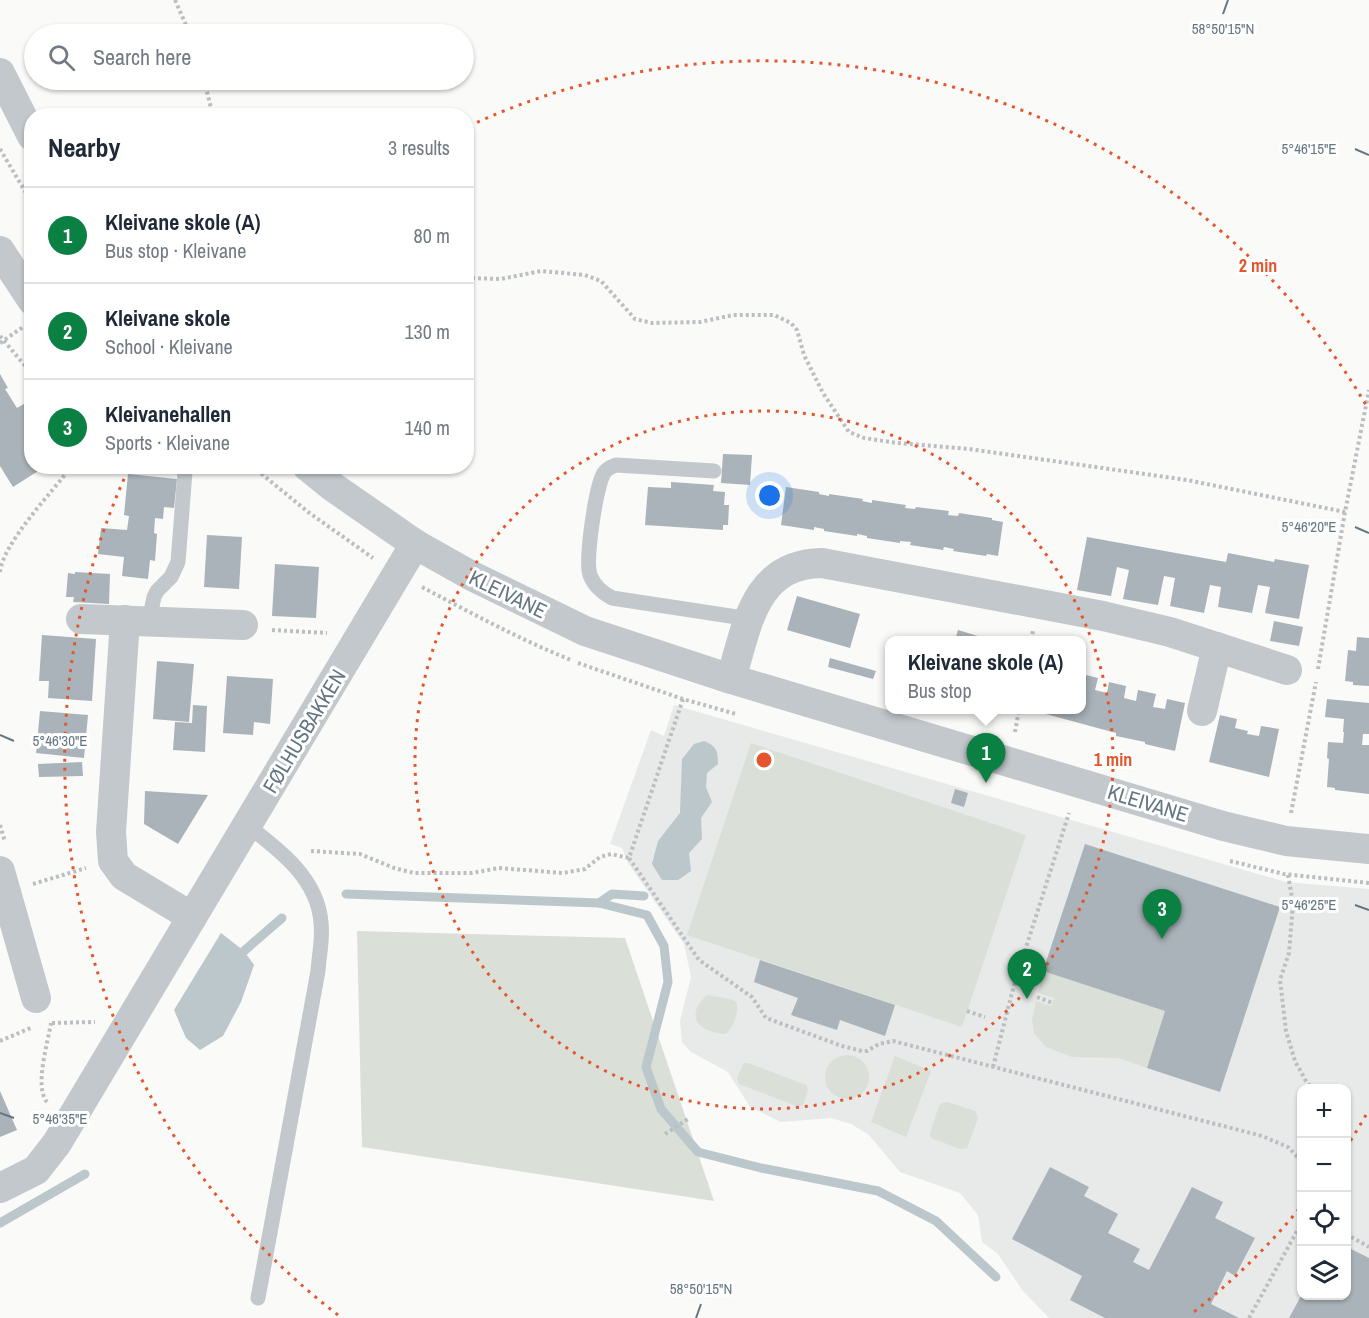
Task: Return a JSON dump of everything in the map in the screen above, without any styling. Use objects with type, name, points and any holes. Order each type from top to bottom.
[{"type":"street","points":[[0,73],[24,120]]},
{"type":"street","points":[[0,251],[24,288]]},
{"type":"street","name":"KLEIVANE","points":[[317,474],[415,544],[470,575],[585,631],[731,679],[1223,826],[1291,828],[1369,849]]},
{"type":"street","name":"FØLHUSBAKKEN","points":[[0,1188],[36,1170],[57,1143],[415,544]]},
{"type":"street","points":[[731,679],[750,619],[760,596],[770,582],[782,572],[806,564],[822,564],[1103,616],[1170,632],[1287,670]]},
{"type":"street","points":[[81,619],[243,625]]},
{"type":"street","points":[[137,621],[111,832],[113,861],[124,876],[192,917]]},
{"type":"street","points":[[1202,711],[1217,647]]},
{"type":"street","points":[[0,871],[45,1016]]},
{"type":"lane","points":[[714,471],[616,465],[609,467],[598,486],[588,559],[590,574],[602,592],[612,598],[750,619]]},
{"type":"lane","points":[[137,621],[157,591],[171,577],[178,562],[185,474]]},
{"type":"lane","points":[[247,825],[293,862],[318,903],[322,925],[318,970],[258,1298]]},
{"type":"path","points":[[176,0],[186,24]]},
{"type":"path","points":[[206,90],[211,108]]},
{"type":"path","points":[[0,149],[24,190]]},
{"type":"path","points":[[474,278],[501,279],[541,271],[585,275],[601,281],[635,319],[652,323],[700,322],[733,315],[774,315],[791,323],[797,330],[804,355],[823,393],[849,432],[864,438],[969,449],[1186,480],[1345,512]]},
{"type":"path","points":[[2,342],[24,327]]},
{"type":"path","points":[[0,336],[2,342],[24,365]]},
{"type":"path","points":[[1291,828],[1345,512],[1369,390]]},
{"type":"path","points":[[0,572],[12,542],[66,474]]},
{"type":"path","points":[[262,474],[308,512],[377,561]]},
{"type":"path","points":[[243,625],[252,629],[332,634]]},
{"type":"path","points":[[629,858],[683,699]]},
{"type":"path","points":[[1015,733],[1018,714]]},
{"type":"path","points":[[993,1067],[1014,985],[1069,813]]},
{"type":"path","points":[[293,862],[301,850],[360,854],[394,868],[414,873],[472,873],[499,868],[563,873],[585,869],[600,857],[611,854],[629,858],[699,960],[752,997],[766,1018],[862,1051],[893,1041],[1262,1136],[1287,1147],[1297,1157]]},
{"type":"path","points":[[29,885],[113,861]]},
{"type":"path","points":[[1288,874],[1293,904],[1288,953],[1280,980],[1286,1031],[1295,1060],[1308,1084]]},
{"type":"path","points":[[1036,997],[1053,1003]]},
{"type":"path","points":[[967,1011],[985,1017]]},
{"type":"path","points":[[0,1041],[45,1016],[105,1021]]},
{"type":"path","points":[[45,1016],[41,1090],[43,1098],[53,1109]]},
{"type":"path","points":[[665,1134],[688,1119]]},
{"type":"path","points":[[1249,1318],[1297,1231]]},
{"type":"path","points":[[1351,1236],[1369,1247]]},
{"type":"shaded area","points":[[674,705],[1286,882],[1369,889],[1369,1318],[1049,1318],[1023,1291],[998,1254],[982,1242],[978,1215],[960,1193],[900,1172],[869,1135],[851,1124],[831,1118],[781,1122],[750,1107],[728,1072],[691,1052],[682,1042],[680,1021],[691,977],[684,944],[628,863],[622,848],[610,844],[651,730],[664,736]]},
{"type":"shaded area","points":[[704,741],[716,750],[718,764],[707,773],[706,787],[712,802],[701,818],[702,839],[689,853],[691,871],[678,880],[662,880],[652,864],[658,841],[680,813],[682,759],[694,744]]},
{"type":"shaded area","points":[[751,743],[1026,835],[962,1027],[687,935]]},
{"type":"shaded area","points":[[357,931],[625,938],[714,1201],[362,1147]]},
{"type":"shaded area","points":[[221,933],[244,951],[254,965],[241,1002],[223,1036],[200,1050],[186,1038],[174,1010]]},
{"type":"shaded area","points":[[1043,971],[1165,1011],[1147,1068],[1118,1058],[1072,1057],[1046,1047],[1034,1033],[1032,1020],[1036,1001],[1051,1006],[1054,998],[1038,993]]},
{"type":"shaded area","points":[[707,995],[736,1002],[735,1019],[726,1034],[709,1031],[698,1022],[696,1010]]},
{"type":"shaded area","points":[[847,1055],[862,1062],[869,1077],[862,1092],[847,1099],[832,1092],[825,1077],[832,1062]]},
{"type":"shaded area","points":[[895,1056],[931,1071],[906,1137],[871,1122]]},
{"type":"shaded area","points":[[744,1063],[806,1085],[808,1090],[803,1105],[799,1107],[739,1084],[737,1078]]},
{"type":"shaded area","points":[[947,1102],[975,1111],[978,1118],[967,1148],[960,1149],[931,1138],[930,1133],[939,1106]]},
{"type":"building","points":[[0,374],[8,388],[5,389],[17,408],[24,404],[24,474],[33,474],[13,487],[0,466]]},
{"type":"building","points":[[723,454],[752,455],[750,485],[721,483]]},
{"type":"building","points":[[128,474],[177,479],[174,508],[164,507],[163,519],[155,518],[154,533],[157,534],[155,561],[150,560],[148,579],[122,576],[124,557],[98,554],[101,528],[127,530],[129,516],[124,515]]},
{"type":"building","points":[[671,482],[714,485],[713,491],[725,492],[724,505],[729,505],[728,525],[723,525],[723,530],[645,525],[648,487],[671,488]]},
{"type":"building","points":[[786,487],[819,492],[819,494],[829,496],[829,494],[863,499],[862,501],[872,503],[872,500],[906,505],[905,508],[949,511],[948,515],[958,516],[959,513],[992,518],[992,520],[1003,522],[998,556],[953,551],[954,549],[944,547],[943,550],[910,545],[911,542],[900,541],[900,543],[867,538],[867,536],[824,531],[824,529],[814,527],[814,530],[781,525]]},
{"type":"building","points":[[207,535],[242,537],[239,589],[204,587]]},
{"type":"building","points":[[1087,537],[1226,562],[1228,553],[1274,562],[1275,559],[1309,565],[1299,619],[1265,613],[1270,587],[1258,585],[1252,613],[1218,607],[1221,587],[1210,585],[1204,613],[1170,606],[1175,578],[1164,576],[1158,605],[1123,599],[1129,570],[1117,567],[1111,596],[1077,590]]},
{"type":"building","points":[[275,564],[319,567],[316,618],[272,616]]},
{"type":"building","points":[[75,572],[110,574],[109,604],[73,602],[74,597],[66,597],[68,573],[75,574]]},
{"type":"building","points":[[797,596],[860,614],[850,648],[787,630]]},
{"type":"building","points":[[1274,621],[1303,627],[1299,646],[1270,641]]},
{"type":"building","points":[[958,630],[978,636],[956,636]]},
{"type":"building","points":[[42,635],[96,639],[92,701],[48,698],[49,681],[39,681]]},
{"type":"building","points":[[1357,637],[1369,638],[1369,686],[1353,685],[1353,682],[1345,681],[1348,650],[1356,651]]},
{"type":"building","points":[[830,658],[876,671],[873,679],[828,667]]},
{"type":"building","points":[[157,661],[194,664],[189,722],[153,719]]},
{"type":"building","points":[[1086,675],[1098,678],[1095,690],[1107,693],[1109,682],[1126,686],[1124,698],[1136,701],[1138,690],[1156,694],[1153,707],[1165,709],[1167,699],[1185,703],[1175,751],[1116,736],[1116,733],[1046,714],[1086,714]]},
{"type":"building","points":[[227,676],[273,679],[270,724],[254,722],[253,735],[223,733]]},
{"type":"building","points":[[1327,699],[1369,703],[1369,734],[1363,734],[1362,745],[1369,745],[1369,794],[1327,787],[1328,742],[1343,743],[1344,719],[1325,717]]},
{"type":"building","points":[[193,705],[207,706],[205,752],[173,750],[175,722],[192,723]]},
{"type":"building","points":[[40,711],[88,715],[84,758],[36,753]]},
{"type":"building","points":[[1220,715],[1237,719],[1235,728],[1248,731],[1247,734],[1259,736],[1261,726],[1279,729],[1269,777],[1209,762]]},
{"type":"building","points":[[82,762],[83,776],[39,777],[38,764]]},
{"type":"building","points":[[955,789],[968,793],[964,807],[951,803]]},
{"type":"building","points":[[145,791],[208,795],[178,844],[144,824]]},
{"type":"building","points":[[1085,844],[1280,907],[1220,1092],[1147,1068],[1165,1011],[1043,971]]},
{"type":"building","points":[[760,960],[895,1005],[885,1036],[840,1020],[837,1030],[791,1015],[798,998],[754,982]]},
{"type":"building","points":[[0,1091],[17,1130],[0,1137]]},
{"type":"building","points":[[1050,1167],[1089,1187],[1084,1196],[1118,1214],[1108,1233],[1140,1249],[1133,1262],[1149,1270],[1192,1187],[1223,1202],[1215,1218],[1255,1238],[1235,1276],[1227,1271],[1211,1304],[1239,1318],[1105,1318],[1070,1300],[1082,1276],[1012,1239]]},
{"type":"building","points":[[1351,1249],[1369,1258],[1369,1318],[1289,1318],[1299,1300],[1351,1300]]},
{"type":"waterway","points":[[346,894],[599,903],[647,915],[664,946],[668,982],[646,1067],[661,1109],[698,1152],[761,1168],[878,1191],[936,1221],[996,1277]]},
{"type":"waterway","points":[[599,903],[612,894],[644,896]]},
{"type":"waterway","points":[[244,951],[282,918]]},
{"type":"waterway","points":[[0,1223],[85,1174]]},
{"type":"place","name":"Kleivane skole (A)","points":[[986,783]]},
{"type":"place","name":"Kleivanehallen","points":[[1162,939]]},
{"type":"place","name":"Kleivane skole","points":[[1027,999]]}]
